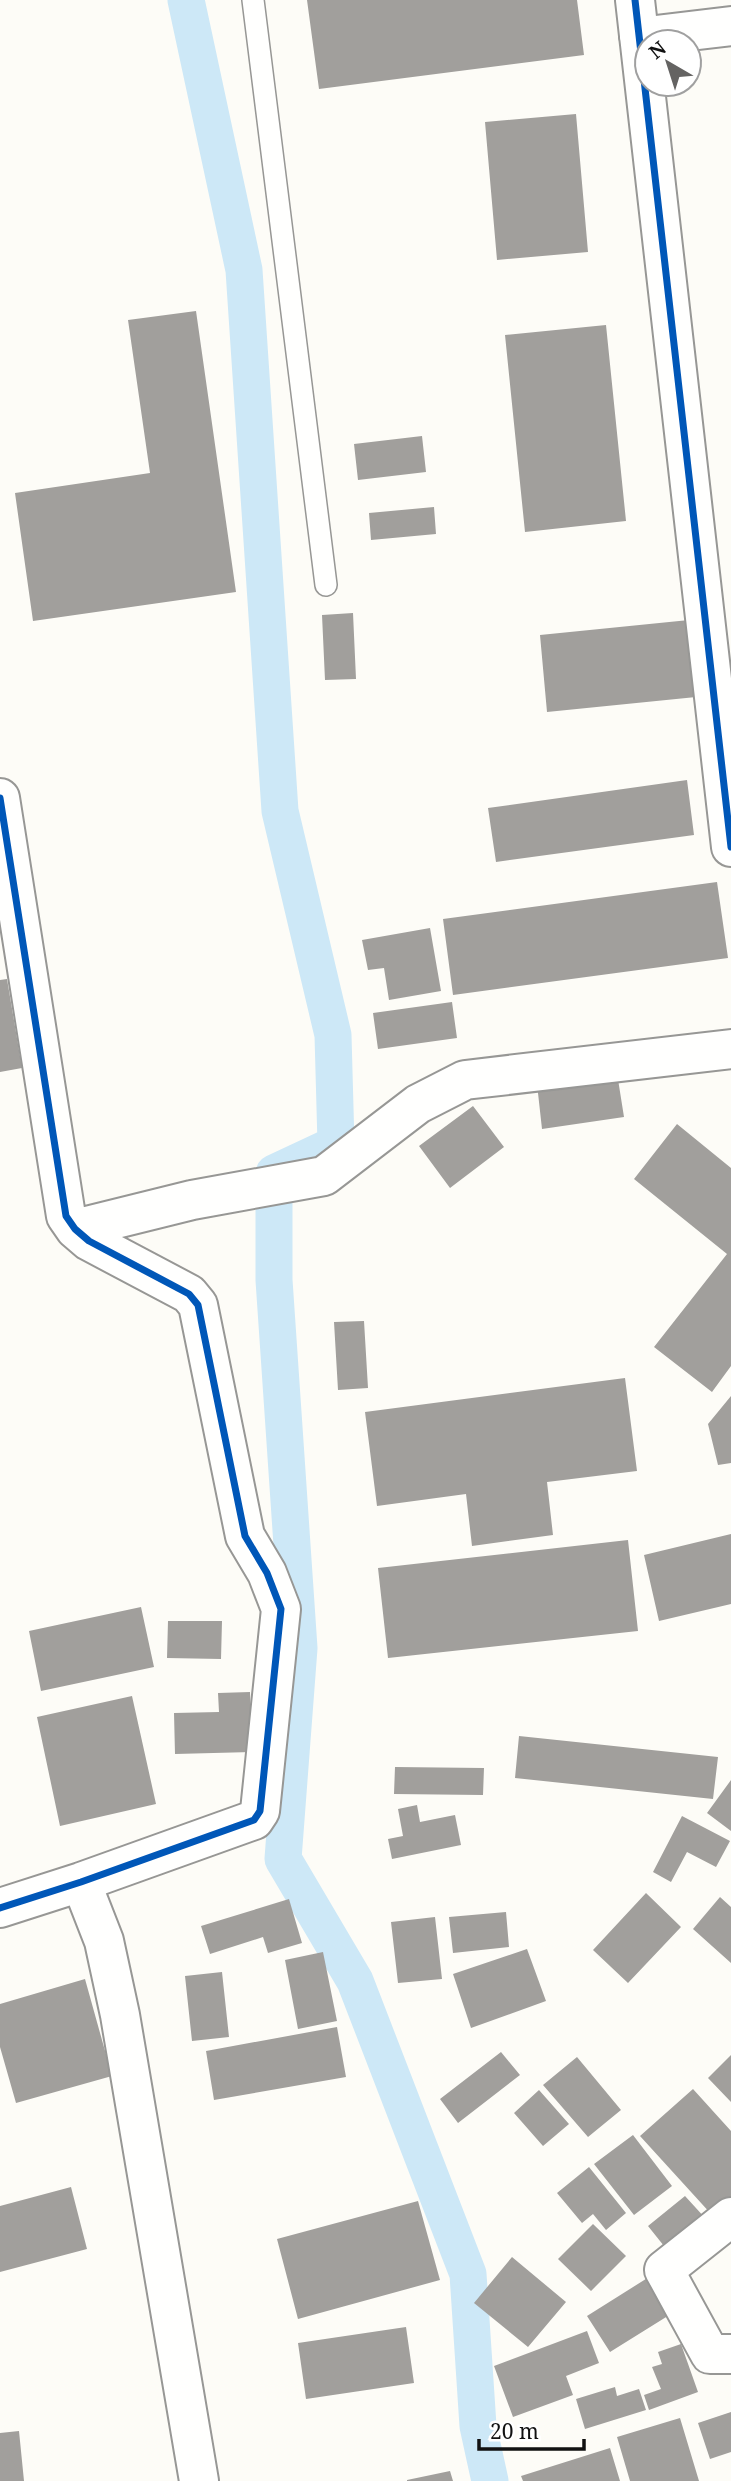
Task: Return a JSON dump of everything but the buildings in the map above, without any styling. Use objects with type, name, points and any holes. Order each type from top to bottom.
[{"type":"street","points":[[731,26],[637,18],[731,847]]},
{"type":"street","points":[[0,799],[66,1216],[75,1229],[89,1241],[189,1294],[198,1305],[245,1536],[267,1573],[281,1609],[260,1811],[254,1820],[0,1908]]},
{"type":"street","points":[[75,1229],[192,1200],[324,1176],[418,1104],[465,1080],[731,1049]]},
{"type":"street","points":[[81,1882],[104,1941],[120,2015],[199,2481]]},
{"type":"street","points":[[731,2217],[664,2270],[710,2354],[731,2354]]},
{"type":"lane","points":[[253,0],[327,585]]},
{"type":"waterway","points":[[186,0],[244,270],[280,811],[333,1035],[336,1144],[274,1173],[274,1280],[299,1648],[283,1859],[355,1981],[468,2274],[478,2426],[490,2481]]},
{"type":"cycle path","points":[[635,0],[731,847]]},
{"type":"cycle path","points":[[0,798],[66,1216],[75,1229],[89,1241],[189,1294],[198,1305],[245,1536],[267,1573],[281,1609],[260,1811],[254,1820],[0,1908]]}]
